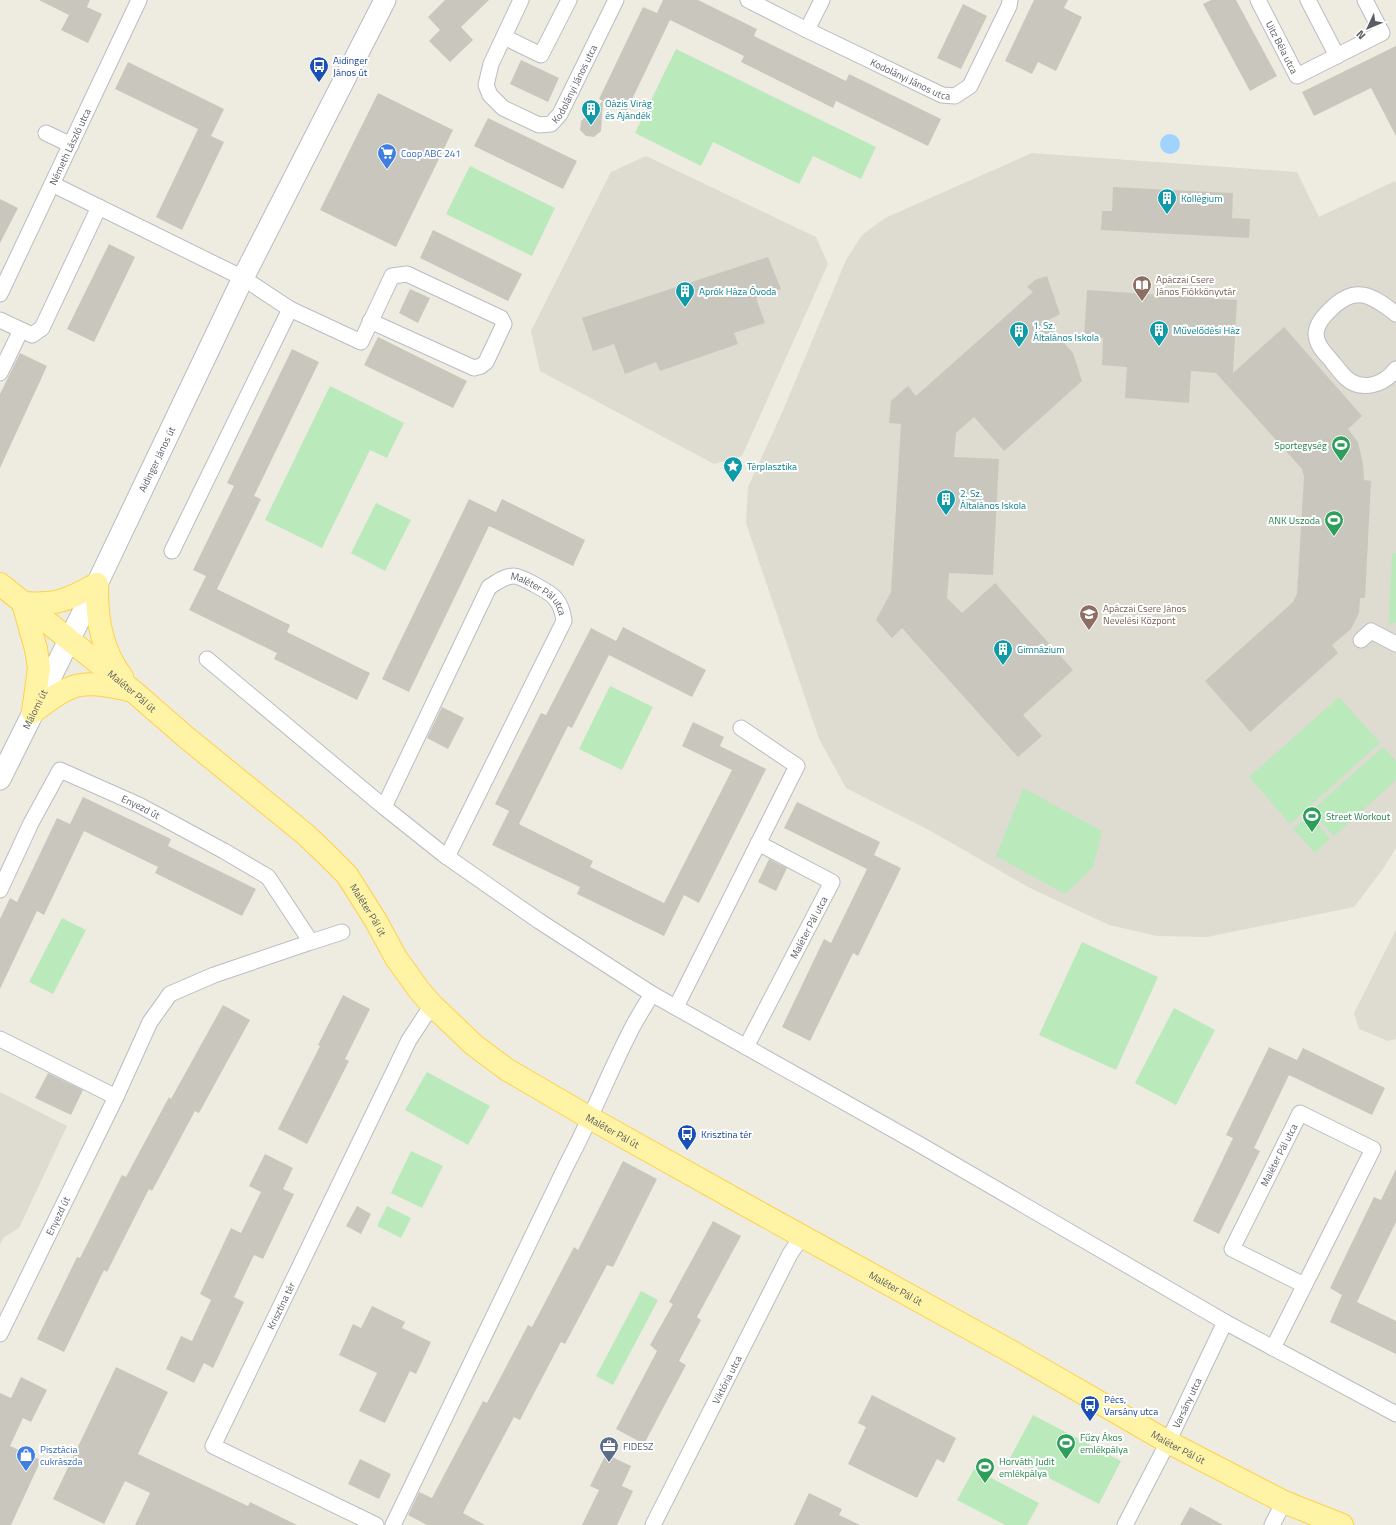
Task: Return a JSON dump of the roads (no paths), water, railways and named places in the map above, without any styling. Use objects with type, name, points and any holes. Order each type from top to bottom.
[{"type":"main road","name":"Maléter Pál út","points":[[0,584],[133,690],[187,738],[305,834],[341,870],[367,905],[408,976],[432,1005],[474,1045],[506,1069],[590,1118],[1012,1352],[1168,1442],[1284,1502],[1342,1525]]},
{"type":"main road","points":[[33,712],[39,668],[36,649],[23,603],[46,604],[77,595],[97,584],[97,608],[103,640],[114,666],[133,690]]},
{"type":"main road","points":[[33,712],[67,689],[76,685],[102,684],[133,690]]},
{"type":"street","name":"Németh László utca","points":[[0,294],[139,0]]},
{"type":"street","name":"Aidinger János út","points":[[69,640],[244,278],[385,0]]},
{"type":"street","points":[[521,0],[504,37],[541,55],[568,0]]},
{"type":"street","name":"Kodolányi János utca","points":[[504,37],[491,64],[486,85],[490,95],[503,108],[539,125],[551,124],[560,114],[616,0]]},
{"type":"street","name":"Kodolányi János utca","points":[[748,0],[942,95],[955,96],[970,86],[1009,6],[1010,0]]},
{"type":"street","points":[[807,30],[822,0]]},
{"type":"street","name":"Uitz Béla utca","points":[[1258,0],[1297,76],[1382,33],[1365,0]]},
{"type":"street","points":[[1308,0],[1337,56]]},
{"type":"street","points":[[46,133],[70,145]]},
{"type":"street","points":[[52,184],[244,278],[290,309],[361,342],[370,321],[392,276],[407,274],[501,318],[504,324],[486,362],[481,366],[474,368],[370,321]]},
{"type":"street","points":[[0,320],[32,335],[42,328],[99,207]]},
{"type":"street","points":[[1396,314],[1381,302],[1367,295],[1351,294],[1334,306],[1320,320],[1316,332],[1318,345],[1346,378],[1359,385],[1376,385],[1396,369]]},
{"type":"street","points":[[172,551],[290,309]]},
{"type":"street","points":[[0,373],[21,330]]},
{"type":"street","name":"Maléter Pál utca","points":[[384,807],[489,587],[502,579],[515,576],[555,597],[562,609],[564,621],[447,856]]},
{"type":"street","points":[[1361,640],[1371,631],[1396,644]]},
{"type":"street","name":"Málomi út","points":[[0,779],[69,640]]},
{"type":"street","points":[[207,659],[384,807],[447,856],[539,921],[652,994],[924,1147],[1225,1322],[1396,1414]]},
{"type":"street","points":[[676,1007],[797,766],[741,728]]},
{"type":"street","name":"Enyezd út","points":[[0,890],[32,823],[60,770],[139,805],[224,851],[268,878],[311,942]]},
{"type":"street","name":"Maléter Pál utca","points":[[746,1047],[832,882],[758,843]]},
{"type":"street","name":"Enyezd út","points":[[0,1334],[116,1097],[150,1022],[170,994],[214,975],[342,932]]},
{"type":"street","points":[[392,1525],[590,1118],[634,1024],[652,994]]},
{"type":"street","name":"Krisztina tér","points":[[376,1525],[213,1446],[409,1040],[432,1005]]},
{"type":"street","points":[[0,1039],[116,1097]]},
{"type":"street","name":"Maléter Pál utca","points":[[1273,1348],[1372,1149],[1300,1113],[1232,1249],[1304,1285]]},
{"type":"street","name":"Viktória utca","points":[[653,1525],[790,1254],[802,1236]]},
{"type":"street","name":"Varsány utca","points":[[1125,1525],[1168,1442],[1225,1322]]},
{"type":"street","points":[[1272,1525],[1284,1502]]},
{"type":"water","points":[[1170,134],[1177,137],[1180,144],[1177,151],[1170,154],[1163,151],[1160,144],[1163,137]]},
{"type":"place","name":"Aidinger János út","points":[[319,83]]},
{"type":"place","name":"Oázis Virág és Ajándék","points":[[591,126]]},
{"type":"place","name":"Coop ABC 241","points":[[387,170]]},
{"type":"place","name":"Kollégium","points":[[1167,215]]},
{"type":"place","name":"Apáczai Csere János Fiókkönyvtár","points":[[1142,302]]},
{"type":"place","name":"Aprók Háza Óvoda","points":[[685,308]]},
{"type":"place","name":"Művelődési Ház","points":[[1159,347]]},
{"type":"place","name":"1. Sz. Általános Iskola","points":[[1019,348]]},
{"type":"place","name":"Sportegység","points":[[1341,462]]},
{"type":"place","name":"Térplasztika","points":[[733,483]]},
{"type":"place","name":"2. Sz. Általános Iskola","points":[[946,516]]},
{"type":"place","name":"ANK Uszoda","points":[[1334,537]]},
{"type":"place","name":"Apáczai Csere János Nevelési Központ","points":[[1089,631]]},
{"type":"place","name":"Gimnázium","points":[[1003,666]]},
{"type":"place","name":"Street Workout","points":[[1312,833]]},
{"type":"place","name":"Krisztina tér","points":[[687,1151]]},
{"type":"place","name":"Pécs, Varsány utca","points":[[1090,1422]]},
{"type":"place","name":"Fűzy Ákos emlékpálya","points":[[1066,1460]]},
{"type":"place","name":"FIDESZ","points":[[609,1463]]},
{"type":"place","name":"Pisztácia cukrászda","points":[[26,1472]]},
{"type":"place","name":"Horváth Judit emlékpálya","points":[[985,1484]]}]
